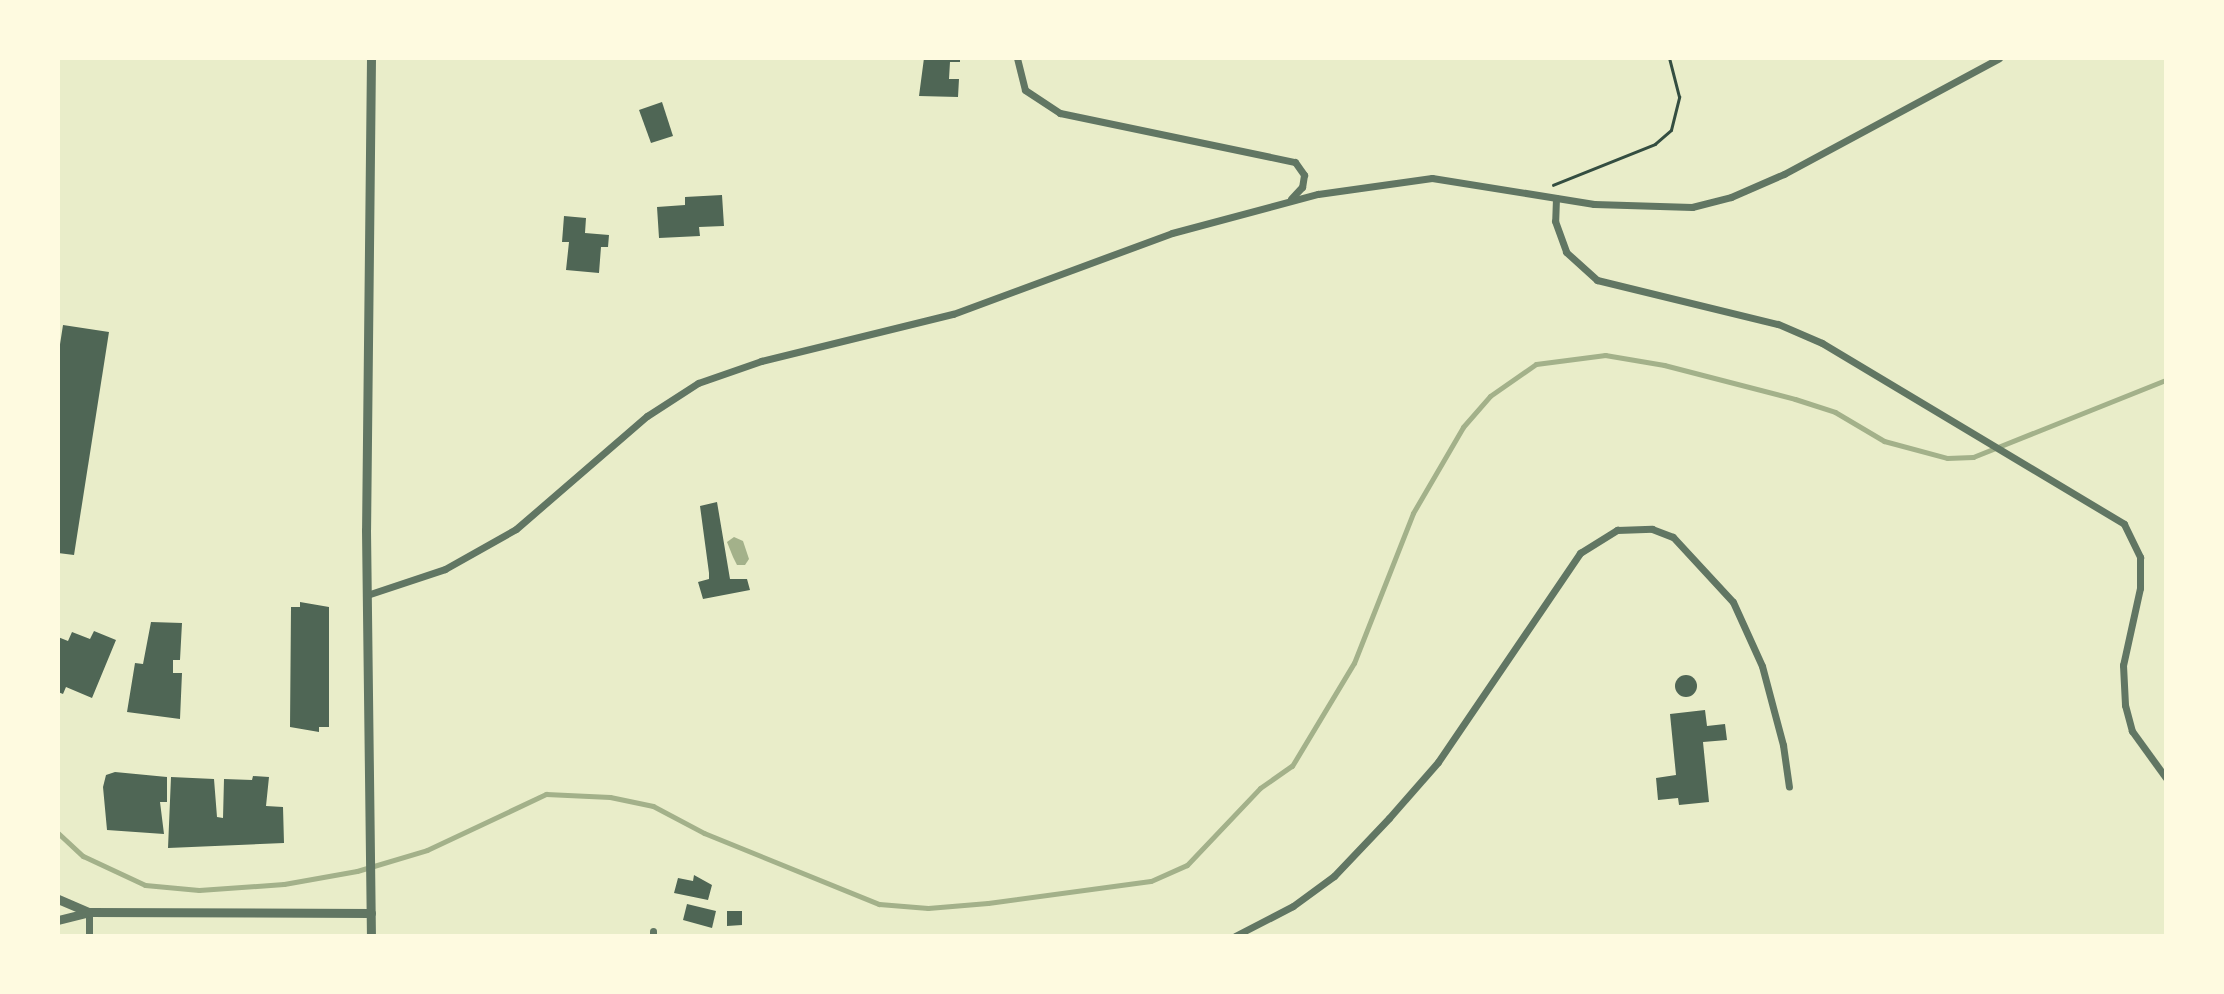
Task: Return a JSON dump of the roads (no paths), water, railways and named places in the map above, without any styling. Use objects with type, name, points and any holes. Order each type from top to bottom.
[{"type":"street","points":[[371,58],[367,596],[371,936]]},
{"type":"street","points":[[1017,58],[1025,90],[1060,113],[1295,162],[1304,176],[1302,187],[1291,200]]},
{"type":"street","points":[[367,596],[445,569],[516,529],[647,416],[698,383],[761,361],[953,314],[1172,233],[1291,200],[1432,177],[1556,198],[1692,207],[1731,197],[1784,174],[1999,58]]},
{"type":"street","points":[[1556,198],[1555,221],[1566,252],[1597,280],[1779,324],[1822,343],[1988,440],[2124,524],[2140,557],[2140,587],[2123,665],[2125,705],[2132,731],[2166,778]]},
{"type":"street","points":[[1235,936],[1293,906],[1334,876],[1389,818],[1438,762],[1580,553],[1617,530],[1652,528],[1673,537],[1714,576],[1733,603],[1762,666],[1783,745],[1789,787]]},
{"type":"street","points":[[58,899],[89,912]]},
{"type":"street","points":[[58,920],[89,912],[371,913]]},
{"type":"street","points":[[89,912],[89,936]]},
{"type":"waterway","points":[[58,833],[83,856],[145,885],[199,890],[284,884],[357,871],[427,850],[546,794],[610,797],[653,806],[704,833],[879,904],[928,908],[988,903],[1151,881],[1187,865],[1260,788],[1292,766],[1354,663],[1413,513],[1463,427],[1490,396],[1536,364],[1605,355],[1664,365],[1835,412],[1884,441],[1947,458],[1973,457],[2166,380]]}]
